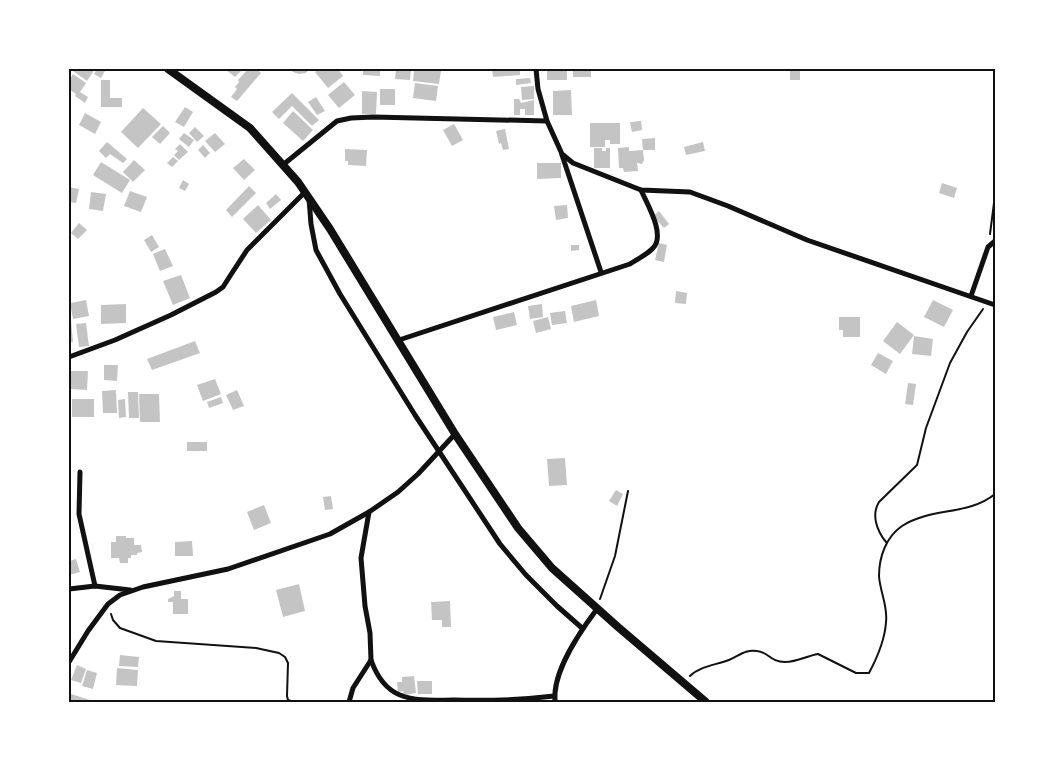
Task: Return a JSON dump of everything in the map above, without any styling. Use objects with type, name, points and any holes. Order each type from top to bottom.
[{"type":"main road","points":[[168,69],[250,128],[284,164],[330,229],[455,434],[518,528],[552,568],[706,702]]},
{"type":"street","points":[[536,69],[538,89],[547,121],[562,154],[601,272]]},
{"type":"street","points":[[284,164],[337,122],[351,118],[547,121]]},
{"type":"street","points":[[562,154],[574,163],[641,190],[690,192],[807,240],[995,305]]},
{"type":"street","points":[[399,340],[630,264],[653,248],[658,240],[657,230],[641,190]]},
{"type":"street","points":[[69,357],[115,340],[216,292],[223,287],[247,250],[307,195]]},
{"type":"street","points":[[307,195],[316,250],[345,302],[438,452],[500,544],[556,606],[582,628]]},
{"type":"street","points":[[971,296],[988,246],[995,241]]},
{"type":"street","points":[[69,662],[88,630],[108,604],[120,595],[131,590],[228,569],[330,534],[369,512],[398,492],[455,434]]},
{"type":"street","points":[[80,472],[79,514],[95,586]]},
{"type":"street","points":[[369,512],[361,558],[364,606],[370,634],[371,660],[384,683],[399,694],[424,700],[483,701],[554,696]]},
{"type":"street","points":[[69,589],[95,586],[131,590]]},
{"type":"street","points":[[555,702],[556,681],[562,667],[582,628],[597,609]]},
{"type":"street","points":[[349,702],[353,688],[371,660]]},
{"type":"path","points":[[988,246],[995,195]]},
{"type":"path","points":[[886,543],[877,526],[876,506],[916,465],[926,428],[950,363],[967,332],[987,303]]},
{"type":"path","points":[[597,609],[615,556],[628,491]]},
{"type":"path","points":[[684,683],[691,674],[700,669],[728,660],[740,653],[752,651],[759,651],[774,661],[784,662],[801,660],[818,654],[856,673],[869,673],[884,638],[886,620],[879,576],[886,543],[901,526],[916,519],[930,514],[966,509],[988,500],[995,494]]},
{"type":"path","points":[[108,604],[112,620],[120,628],[156,641],[256,648],[279,653],[285,657],[288,663],[287,696],[288,700],[294,702]]},
{"type":"building","points":[[74,69],[95,69],[87,81],[73,71]]},
{"type":"building","points":[[97,69],[106,69],[101,78],[94,74]]},
{"type":"building","points":[[225,69],[243,69],[235,77]]},
{"type":"building","points":[[248,69],[256,69],[261,73],[237,101],[231,97],[237,89],[235,87],[239,82],[238,80]]},
{"type":"building","points":[[290,69],[309,69],[306,73],[299,74]]},
{"type":"building","points":[[319,69],[338,69],[343,76],[328,88],[315,72]]},
{"type":"building","points":[[363,69],[380,69],[380,76],[363,75]]},
{"type":"building","points":[[396,69],[411,69],[410,80],[395,79]]},
{"type":"building","points":[[414,69],[441,71],[439,84],[413,81]]},
{"type":"building","points":[[492,69],[520,69],[520,75],[493,77]]},
{"type":"building","points":[[547,69],[567,69],[567,80],[547,80]]},
{"type":"building","points":[[573,69],[591,69],[591,77],[573,77]]},
{"type":"building","points":[[790,69],[800,69],[800,80],[790,80]]},
{"type":"building","points":[[73,74],[86,83],[80,92],[88,97],[85,103],[69,89],[69,81]]},
{"type":"building","points":[[530,78],[531,83],[516,85],[516,79]]},
{"type":"building","points":[[101,80],[110,80],[110,98],[122,98],[122,107],[101,107]]},
{"type":"building","points":[[344,82],[355,95],[339,108],[328,95]]},
{"type":"building","points":[[415,83],[438,86],[436,101],[413,98]]},
{"type":"building","points":[[534,86],[534,99],[522,100],[521,87]]},
{"type":"building","points":[[380,89],[395,89],[395,105],[380,105]]},
{"type":"building","points":[[571,90],[572,115],[553,115],[553,91]]},
{"type":"building","points":[[362,91],[377,92],[376,114],[362,114]]},
{"type":"building","points":[[292,93],[319,120],[312,126],[292,106],[279,119],[272,112]]},
{"type":"building","points":[[316,97],[325,111],[317,115],[308,102]]},
{"type":"building","points":[[514,99],[519,99],[521,103],[534,100],[534,115],[525,115],[525,109],[520,109],[520,115],[514,115]]},
{"type":"building","points":[[185,107],[193,112],[184,127],[175,122]]},
{"type":"building","points":[[143,108],[161,124],[138,148],[121,132]]},
{"type":"building","points":[[293,111],[313,130],[303,141],[283,123]]},
{"type":"building","points":[[85,113],[101,122],[95,134],[79,125]]},
{"type":"building","points":[[641,121],[642,130],[632,132],[630,122]]},
{"type":"building","points":[[590,123],[620,123],[620,144],[610,144],[610,140],[605,140],[605,147],[590,147]]},
{"type":"building","points":[[454,124],[463,140],[452,146],[443,130]]},
{"type":"building","points":[[163,126],[170,133],[160,144],[152,137]]},
{"type":"building","points":[[195,127],[204,136],[197,142],[189,133]]},
{"type":"building","points":[[505,129],[509,149],[503,150],[501,143],[499,144],[496,131]]},
{"type":"building","points":[[184,133],[194,140],[189,147],[179,139]]},
{"type":"building","points":[[215,133],[225,144],[215,152],[205,141]]},
{"type":"building","points":[[655,138],[655,150],[643,150],[642,139]]},
{"type":"building","points":[[107,142],[127,159],[123,163],[110,154],[106,158],[99,151]]},
{"type":"building","points":[[703,142],[705,151],[686,155],[684,147]]},
{"type":"building","points":[[180,144],[188,152],[179,160],[174,155],[178,151],[175,149]]},
{"type":"building","points":[[203,145],[210,153],[205,158],[198,150]]},
{"type":"building","points":[[629,147],[629,151],[643,150],[644,160],[642,164],[637,163],[638,171],[624,172],[623,168],[619,168],[618,148]]},
{"type":"building","points":[[594,148],[602,148],[602,151],[606,151],[606,148],[610,148],[610,168],[594,168]]},
{"type":"building","points":[[345,149],[367,150],[366,166],[348,165],[348,161],[345,161]]},
{"type":"building","points":[[173,157],[178,161],[172,167],[167,163]]},
{"type":"building","points":[[244,159],[255,170],[244,180],[233,168]]},
{"type":"building","points":[[134,160],[145,170],[133,182],[123,172]]},
{"type":"building","points":[[101,162],[130,180],[122,193],[93,175]]},
{"type":"building","points":[[537,163],[561,163],[561,178],[537,179]]},
{"type":"building","points":[[183,180],[189,184],[185,191],[179,188]]},
{"type":"building","points":[[942,183],[957,188],[954,198],[939,193]]},
{"type":"building","points":[[249,186],[256,193],[232,217],[226,210]]},
{"type":"building","points":[[69,187],[79,189],[76,203],[69,202],[71,194],[69,193]]},
{"type":"building","points":[[130,191],[147,197],[141,212],[124,206]]},
{"type":"building","points":[[91,192],[106,194],[103,211],[89,209]]},
{"type":"building","points":[[276,194],[281,200],[270,209],[266,203]]},
{"type":"building","points":[[258,205],[271,220],[256,233],[243,219]]},
{"type":"building","points":[[567,205],[568,218],[556,220],[554,206]]},
{"type":"building","points":[[659,211],[669,224],[664,228],[653,216]]},
{"type":"building","points":[[79,223],[87,230],[78,239],[71,233]]},
{"type":"building","points":[[152,235],[159,247],[151,252],[144,240]]},
{"type":"building","points":[[659,243],[667,245],[664,262],[655,260]]},
{"type":"building","points":[[571,245],[579,245],[579,250],[571,251]]},
{"type":"building","points":[[165,249],[173,266],[160,271],[153,254]]},
{"type":"building","points":[[181,275],[190,298],[173,305],[163,281]]},
{"type":"building","points":[[676,291],[687,293],[686,304],[675,303]]},
{"type":"building","points":[[86,300],[89,316],[73,319],[70,303]]},
{"type":"building","points":[[596,300],[599,316],[574,322],[571,306]]},
{"type":"building","points":[[933,300],[953,310],[944,327],[924,317]]},
{"type":"building","points":[[126,304],[126,323],[101,324],[101,305]]},
{"type":"building","points":[[542,304],[543,317],[530,319],[528,306]]},
{"type":"building","points":[[565,311],[567,323],[552,325],[550,313]]},
{"type":"building","points":[[514,312],[517,325],[496,330],[493,317]]},
{"type":"building","points":[[548,317],[551,329],[536,333],[533,321]]},
{"type":"building","points":[[839,317],[860,317],[860,337],[843,337],[843,330],[839,330]]},
{"type":"building","points":[[71,320],[73,342],[69,342],[69,321]]},
{"type":"building","points":[[897,322],[914,335],[900,354],[883,341]]},
{"type":"building","points":[[86,323],[89,346],[79,347],[76,324]]},
{"type":"building","points":[[914,336],[933,339],[931,356],[912,354]]},
{"type":"building","points":[[195,341],[200,353],[152,370],[147,359]]},
{"type":"building","points":[[878,353],[893,361],[886,374],[871,365]]},
{"type":"building","points":[[104,365],[118,365],[117,381],[104,380]]},
{"type":"building","points":[[71,371],[88,371],[87,390],[70,389]]},
{"type":"building","points":[[215,379],[221,394],[203,401],[197,385]]},
{"type":"building","points":[[908,383],[916,384],[913,405],[905,404]]},
{"type":"building","points":[[116,390],[117,413],[103,413],[102,391]]},
{"type":"building","points":[[237,390],[244,406],[233,410],[226,395]]},
{"type":"building","points":[[128,392],[138,392],[139,418],[129,418]]},
{"type":"building","points":[[139,394],[159,394],[160,422],[140,422]]},
{"type":"building","points":[[221,397],[223,403],[209,408],[207,402]]},
{"type":"building","points":[[72,399],[94,399],[94,417],[72,417]]},
{"type":"building","points":[[125,399],[126,417],[119,418],[118,400]]},
{"type":"building","points":[[187,442],[207,442],[207,451],[187,451]]},
{"type":"building","points":[[565,458],[567,485],[549,486],[547,459]]},
{"type":"building","points":[[616,490],[623,494],[617,506],[609,501]]},
{"type":"building","points":[[331,496],[333,509],[325,510],[323,497]]},
{"type":"building","points":[[264,505],[271,523],[254,530],[247,512]]},
{"type":"building","points":[[116,536],[134,538],[134,545],[141,545],[142,552],[137,553],[137,555],[131,555],[131,558],[128,558],[128,563],[120,563],[119,558],[111,558],[111,542],[116,542]]},
{"type":"building","points":[[192,541],[193,556],[175,556],[175,542]]},
{"type":"building","points":[[76,559],[80,572],[69,575],[69,561]]},
{"type":"building","points":[[299,584],[305,611],[283,617],[276,590]]},
{"type":"building","points":[[174,591],[181,591],[181,599],[188,599],[188,614],[173,614],[173,602],[168,602],[168,599],[174,596]]},
{"type":"building","points":[[450,601],[451,627],[442,627],[442,620],[432,620],[431,602]]},
{"type":"building","points":[[120,655],[139,657],[138,667],[119,666]]},
{"type":"building","points":[[77,665],[86,669],[81,683],[71,680]]},
{"type":"building","points":[[117,668],[138,670],[137,686],[116,685]]},
{"type":"building","points":[[87,670],[97,673],[93,689],[82,686]]},
{"type":"building","points":[[414,676],[416,693],[404,695],[403,691],[398,692],[397,682],[402,682],[402,677]]},
{"type":"building","points":[[417,681],[432,681],[432,694],[418,694]]},
{"type":"building","points":[[71,694],[96,702],[69,702]]}]
